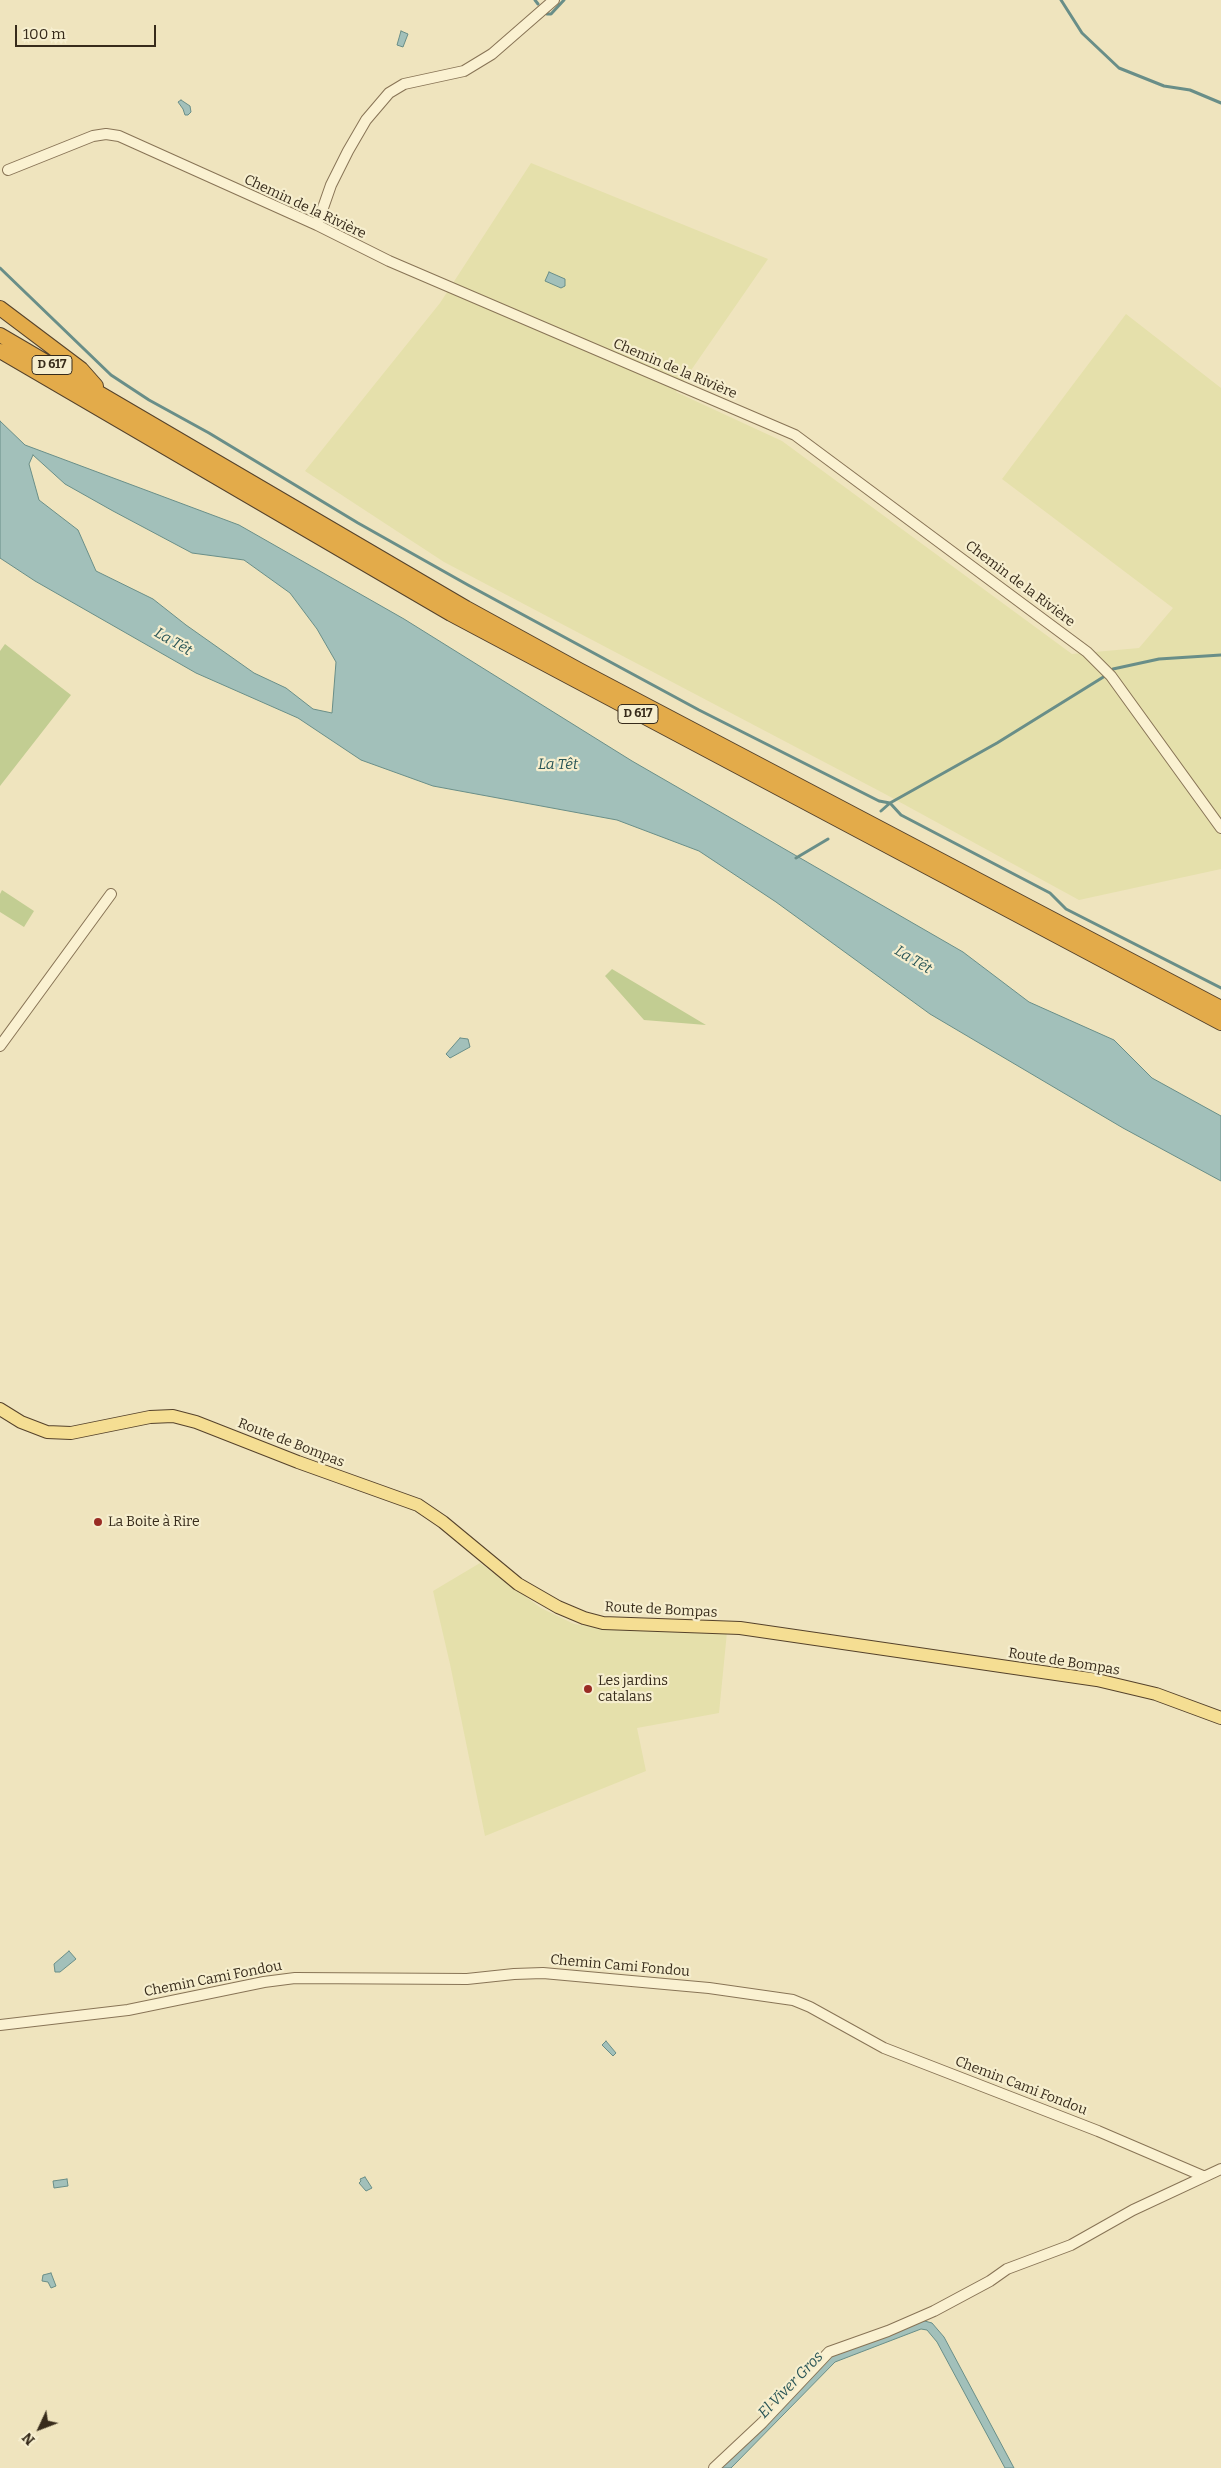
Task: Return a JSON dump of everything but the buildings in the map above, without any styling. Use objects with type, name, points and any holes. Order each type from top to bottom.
[{"type":"highway","points":[[0,308],[81,369],[105,396]]},
{"type":"highway","name":"D 617","points":[[0,335],[501,627],[1221,1008]]},
{"type":"highway","name":"D 617","points":[[0,351],[452,614],[1221,1023]]},
{"type":"highway","points":[[0,362],[64,388]]},
{"type":"main road","name":"Route de Bompas","points":[[0,1409],[21,1422],[46,1432],[71,1433],[150,1417],[173,1416],[196,1422],[298,1462],[418,1505],[443,1522],[518,1584],[558,1607],[584,1618],[603,1622],[740,1628],[1097,1680],[1156,1694],[1221,1718]]},
{"type":"street","points":[[317,225],[331,185],[348,151],[366,120],[389,93],[404,84],[464,71],[492,54],[554,0]]},
{"type":"street","name":"Chemin de la Rivière","points":[[8,170],[93,136],[106,134],[119,136],[317,225],[388,261],[795,435],[1087,652],[1111,676],[1221,828]]},
{"type":"street","points":[[0,1046],[111,894]]},
{"type":"street","name":"Chemin Cami Fondou","points":[[0,2025],[128,2010],[264,1982],[295,1978],[467,1979],[542,1973],[709,1988],[793,2000],[810,2007],[884,2048],[1098,2131],[1203,2176]]},
{"type":"street","points":[[714,2468],[762,2422],[829,2352],[888,2331],[934,2311],[990,2281],[1007,2269],[1071,2245],[1133,2210],[1221,2168]]},
{"type":"shaded area","points":[[531,163],[768,259],[676,392],[782,441],[1072,654],[1139,648],[1173,608],[1002,479],[1126,314],[1221,388],[1221,869],[1079,900],[885,794],[444,562],[305,471],[440,303]]},
{"type":"shaded area","name":"Les jardins catalans","points":[[480,1563],[541,1608],[574,1624],[616,1630],[727,1632],[719,1713],[637,1728],[646,1771],[485,1836],[433,1591]]},
{"type":"green space","points":[[5,644],[71,695],[0,786],[0,651]]},
{"type":"green space","points":[[2,890],[34,911],[24,927],[0,912],[0,894]]},
{"type":"green space","points":[[612,969],[706,1025],[644,1020],[605,976]]},
{"type":"water","points":[[401,31],[408,34],[403,47],[397,45]]},
{"type":"water","points":[[181,100],[190,106],[191,112],[188,115],[185,115],[178,102]]},
{"type":"water","points":[[549,272],[565,279],[565,286],[561,288],[545,281]]},
{"type":"water","name":"La Têt","points":[[0,421],[25,445],[239,525],[404,619],[632,761],[963,952],[1029,1002],[1114,1040],[1152,1078],[1221,1116],[1221,1181],[1123,1128],[930,1014],[776,902],[699,851],[617,820],[433,786],[361,760],[298,718],[196,673],[35,581],[0,558]],"holes":[[[33,455],[65,484],[192,553],[244,560],[290,593],[317,629],[336,662],[332,713],[313,709],[286,688],[254,673],[153,599],[96,571],[78,530],[39,500],[29,464]]]},
{"type":"water","points":[[460,1038],[468,1039],[470,1047],[450,1058],[446,1054]]},
{"type":"water","points":[[69,1951],[76,1959],[60,1972],[55,1972],[54,1964]]},
{"type":"water","points":[[606,2041],[616,2053],[613,2056],[602,2045]]},
{"type":"water","points":[[365,2177],[372,2188],[366,2191],[359,2183],[360,2179]]},
{"type":"water","points":[[67,2179],[68,2186],[54,2188],[53,2181]]},
{"type":"water","points":[[51,2273],[56,2286],[51,2288],[48,2282],[42,2281],[43,2275]]},
{"type":"water","points":[[921,2320],[932,2323],[944,2337],[1014,2468],[1005,2468],[937,2342],[927,2330],[921,2329],[835,2362],[731,2468],[720,2468],[825,2359]]},
{"type":"waterway","points":[[535,0],[538,4]]},
{"type":"waterway","points":[[547,14],[551,14],[564,0]]},
{"type":"waterway","points":[[1061,0],[1082,33],[1119,68],[1164,86],[1190,90],[1221,103]]},
{"type":"waterway","points":[[0,268],[111,375],[149,400],[209,433],[358,523],[468,585],[699,710],[879,801],[890,803],[901,815],[1050,893],[1066,909],[1221,988]]},
{"type":"waterway","points":[[1113,669],[1159,659],[1221,655]]},
{"type":"waterway","points":[[881,811],[890,803],[997,743],[1105,676]]},
{"type":"waterway","points":[[796,858],[828,839]]},
{"type":"place","name":"La Boite à Rire","points":[[98,1522]]},
{"type":"place","name":"Les jardins catalans","points":[[588,1689]]},
{"type":"water label","name":"El Viver Gros","points":[[791,2385]]}]
